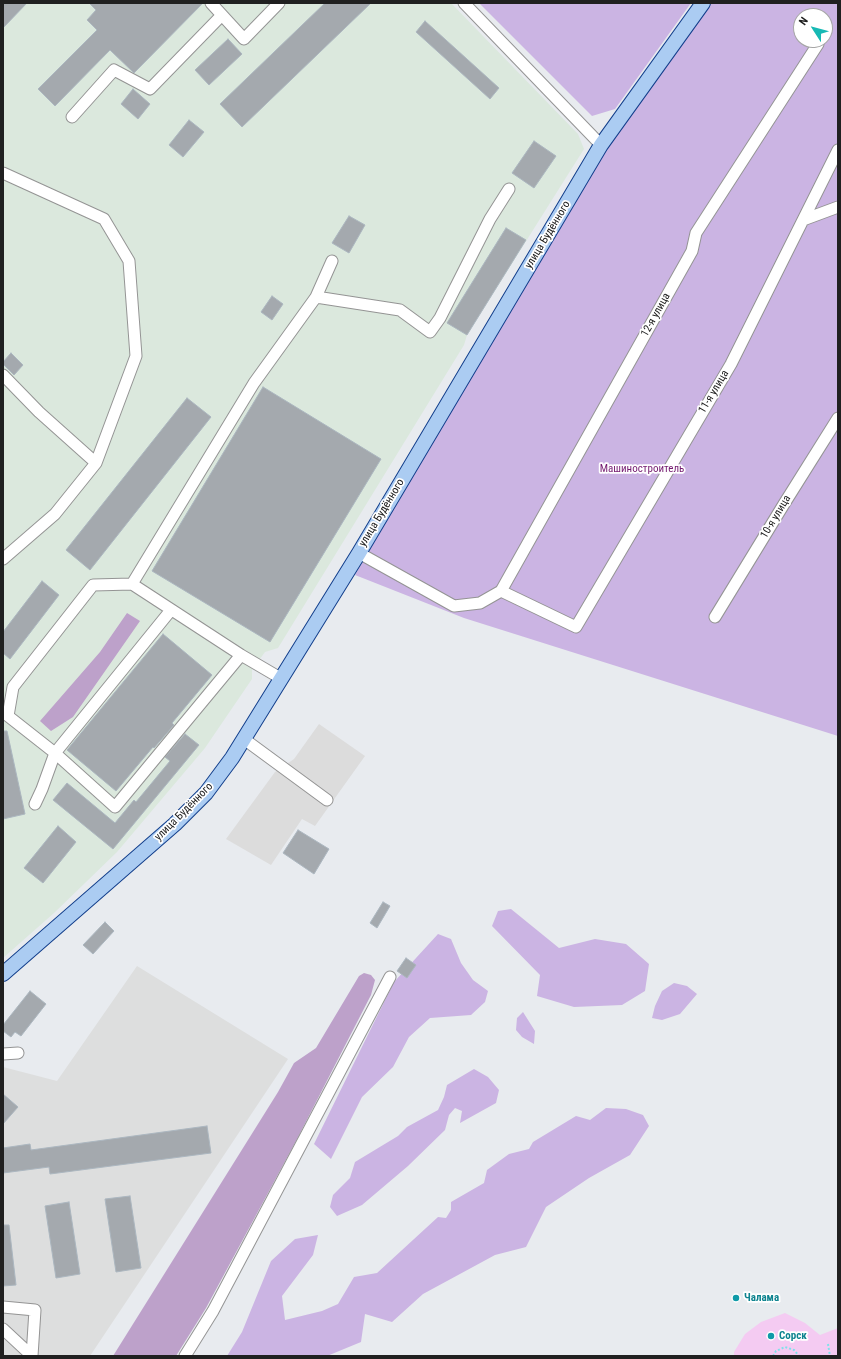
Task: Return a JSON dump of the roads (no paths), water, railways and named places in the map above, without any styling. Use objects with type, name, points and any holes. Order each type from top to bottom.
[{"type":"main road","name":"улица Будённого","points":[[3,974],[175,824],[206,793],[232,758],[282,679],[358,553],[601,144],[702,3]]},
{"type":"street","points":[[211,3],[244,39],[279,3]]},
{"type":"street","points":[[464,3],[601,144]]},
{"type":"street","points":[[72,117],[114,70],[150,88],[222,15]]},
{"type":"street","name":"12-я улица","points":[[502,591],[692,251],[696,233],[815,48]]},
{"type":"street","name":"11-я улица","points":[[502,591],[576,627],[731,364],[838,150]]},
{"type":"street","points":[[3,173],[104,219],[129,261],[136,356],[96,463],[55,514],[3,559]]},
{"type":"street","points":[[316,297],[400,310],[430,332],[440,318],[490,219],[509,189]]},
{"type":"street","points":[[803,220],[838,206]]},
{"type":"street","points":[[132,584],[254,383],[316,297],[332,261]]},
{"type":"street","points":[[3,375],[39,412],[96,463]]},
{"type":"street","name":"10-я улица","points":[[716,617],[838,418]]},
{"type":"street","points":[[358,553],[454,606],[480,603],[502,591]]},
{"type":"street","points":[[241,655],[115,807],[55,754],[8,716],[13,687],[93,585],[132,584],[241,655],[282,679]]},
{"type":"street","points":[[35,804],[55,754],[171,610]]},
{"type":"street","points":[[244,739],[327,800]]},
{"type":"street","points":[[185,1356],[213,1311],[390,978]]},
{"type":"street","points":[[3,1054],[18,1053]]},
{"type":"street","points":[[3,1307],[35,1310],[32,1356],[3,1329]]},
{"type":"place","name":"Чалама","points":[[736,1298]]},
{"type":"place","name":"Сорск","points":[[771,1336]]},
{"type":"park label","name":"Машиностроитель","points":[[642,469]]}]
